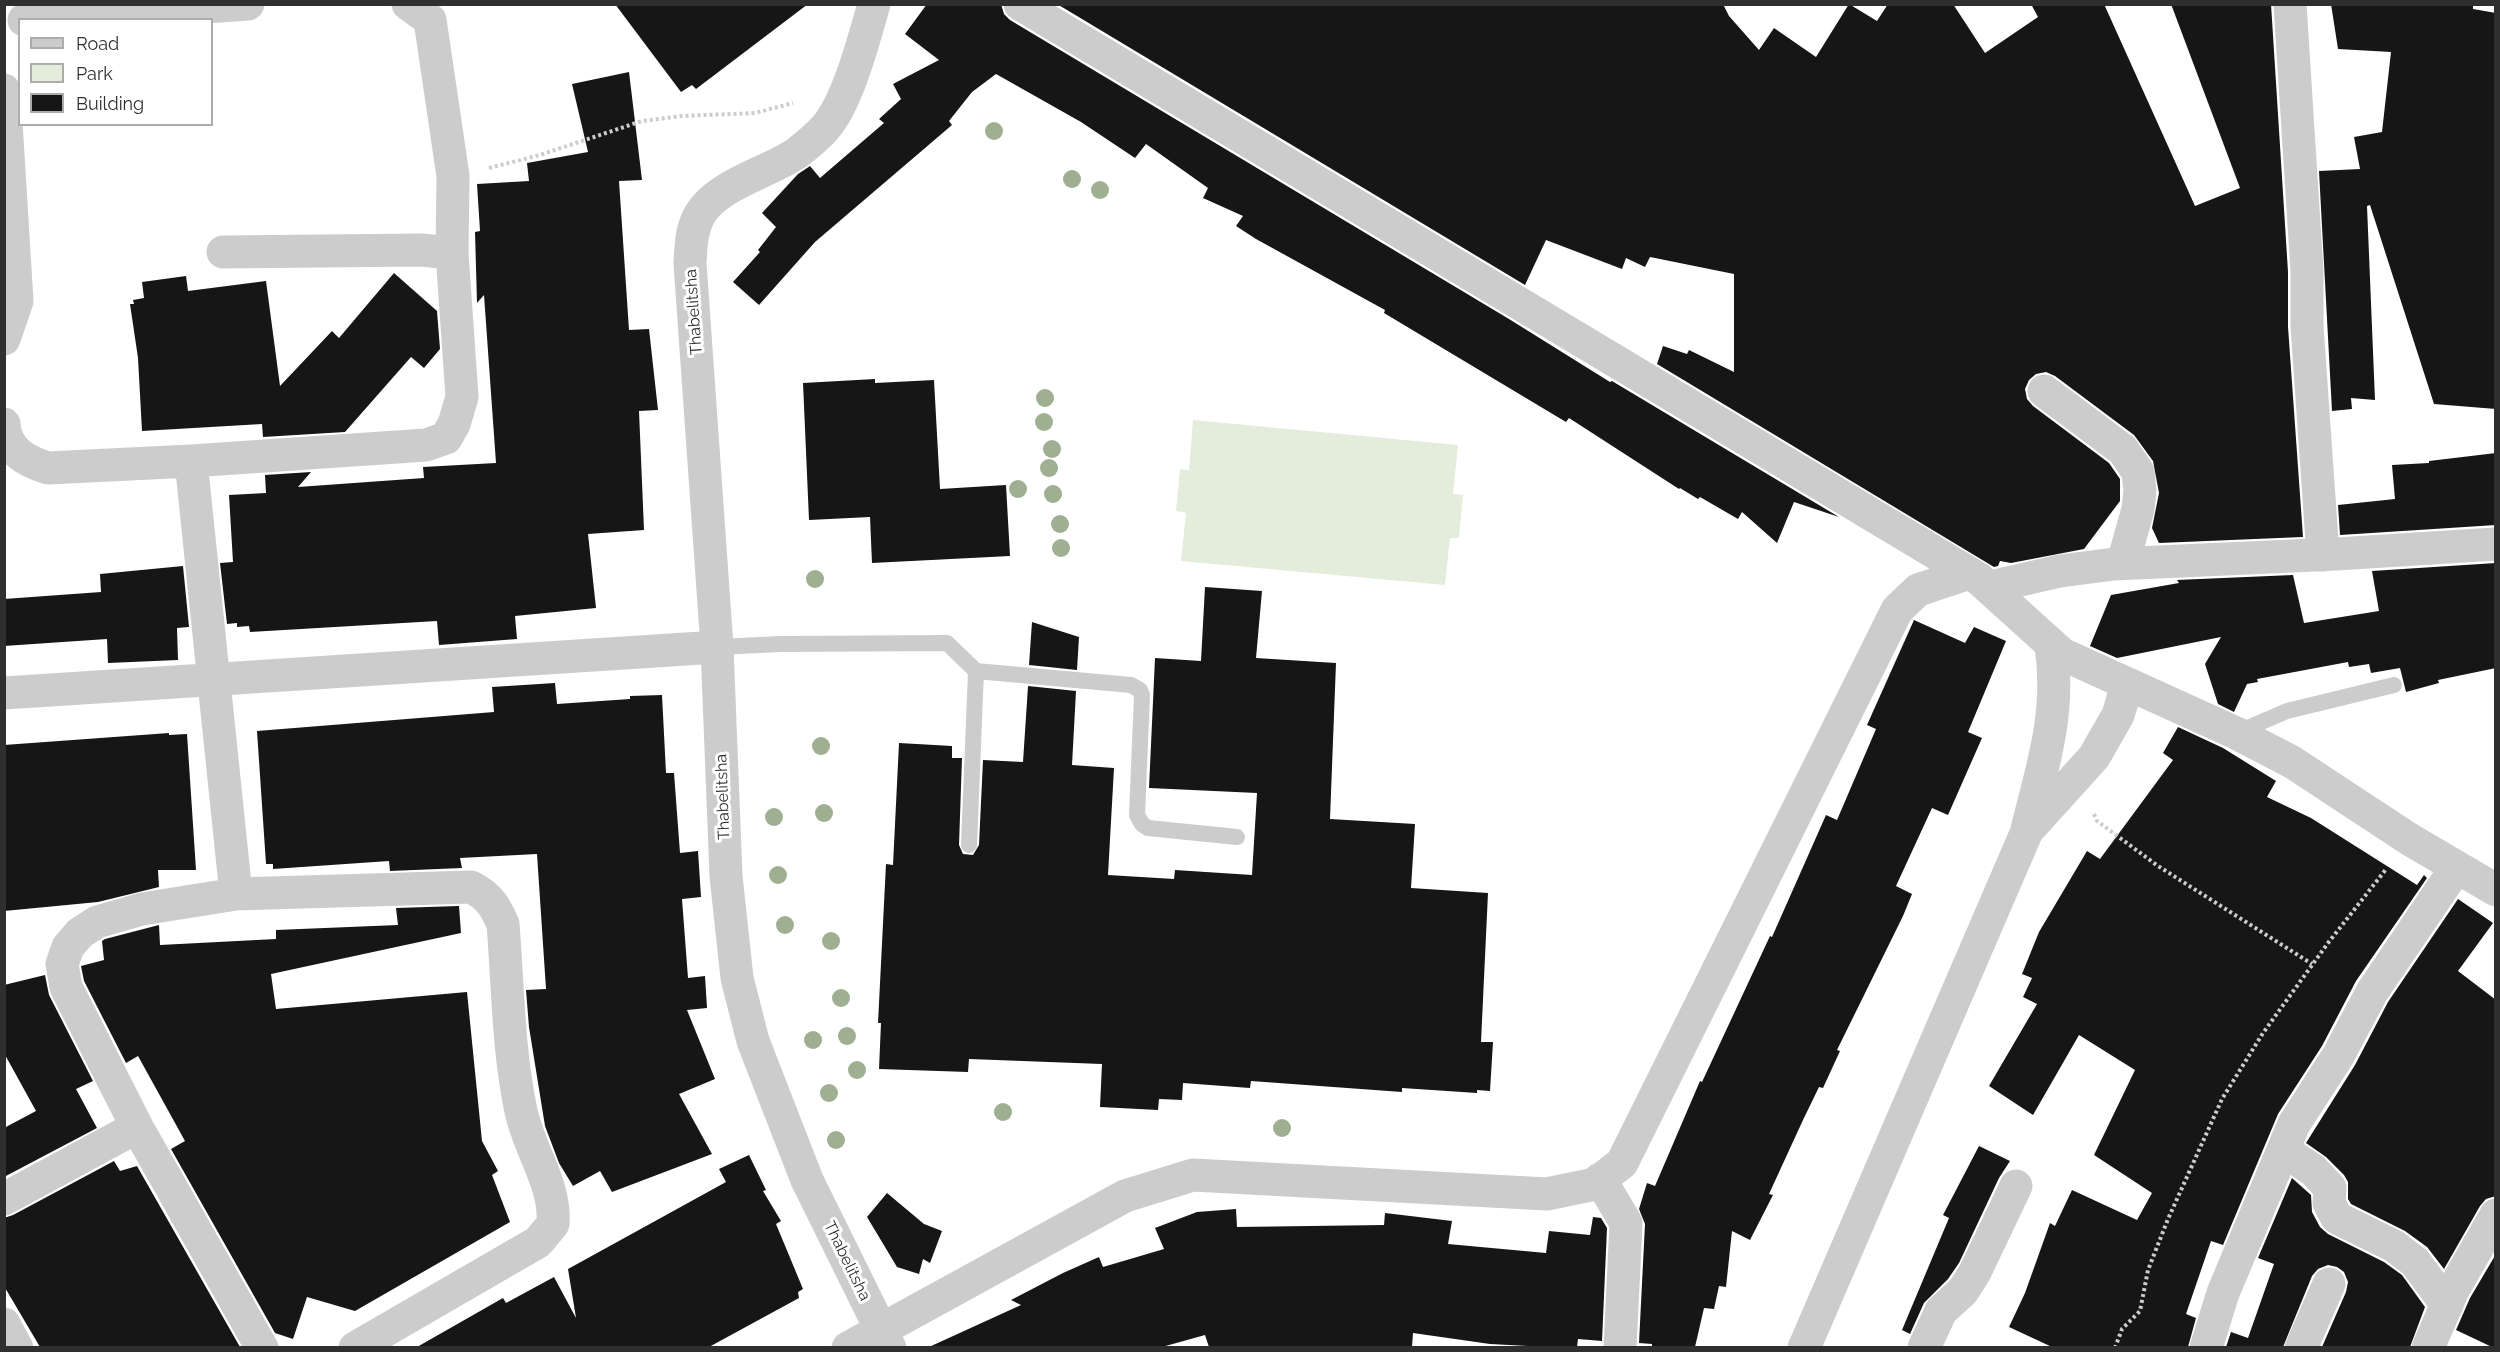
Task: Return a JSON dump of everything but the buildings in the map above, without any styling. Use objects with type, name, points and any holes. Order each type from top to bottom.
[{"type":"street","points":[[45,18],[138,9],[248,4]]},
{"type":"street","points":[[4,424],[5,436],[12,448],[28,462],[48,468],[426,445],[446,438],[454,424],[462,397],[452,253],[453,176],[430,20],[408,4]]},
{"type":"street","points":[[848,85],[873,4]]},
{"type":"street","points":[[1020,4],[1979,580],[2051,646],[2072,660],[2236,733],[2292,762],[2409,839],[2496,890]]},
{"type":"street","points":[[2290,4],[2307,272],[2307,326],[2324,555]]},
{"type":"street","name":"Thabelitsha","points":[[848,85],[837,110],[825,128],[797,153],[718,196],[698,216],[692,235],[690,263],[717,647],[726,876],[737,978],[753,1041],[807,1180],[886,1339]]},
{"type":"street","points":[[4,90],[17,301],[4,339]]},
{"type":"street","points":[[224,252],[421,250],[452,253]]},
{"type":"street","points":[[2044,391],[2123,450],[2138,472],[2140,491],[2138,508],[2123,563]]},
{"type":"street","points":[[191,461],[236,894]]},
{"type":"street","points":[[848,1347],[886,1339],[1125,1196],[1193,1175],[1547,1194],[1594,1184],[1622,1163],[1897,610],[1918,590],[1979,580],[2123,563],[2324,555],[2496,544]]},
{"type":"street","points":[[1804,1347],[2027,831],[2054,716],[2056,684],[2051,646]]},
{"type":"street","points":[[4,693],[717,647]]},
{"type":"street","points":[[2027,831],[2077,777],[2107,737],[2118,715],[2127,684]]},
{"type":"street","points":[[2206,1347],[2223,1293],[2294,1124],[2338,1056],[2372,992],[2456,868]]},
{"type":"street","points":[[262,1347],[137,1127],[66,987],[62,964],[68,947],[80,933],[97,922],[142,909],[236,894],[471,887],[484,894],[495,905],[503,924],[515,1084],[523,1122],[552,1197],[553,1224],[538,1242],[355,1347]]},
{"type":"street","points":[[4,1199],[137,1127]]},
{"type":"street","points":[[2283,1150],[2313,1170],[2330,1188],[2329,1203],[2337,1218],[2394,1246],[2415,1262],[2447,1305]]},
{"type":"street","points":[[1600,1179],[1626,1223],[1620,1347]]},
{"type":"street","points":[[1924,1347],[1941,1311],[1963,1291],[1975,1272],[2016,1186]]},
{"type":"street","points":[[2428,1347],[2447,1305],[2496,1215]]},
{"type":"street","points":[[2301,1347],[2329,1284]]},
{"type":"street","points":[[4,1323],[17,1347]]},
{"type":"lane","points":[[717,647],[781,644],[947,643],[976,671],[1131,685],[1140,690],[1142,695],[1137,815],[1142,824],[1148,828],[1237,837]]},
{"type":"lane","points":[[969,845],[976,671]]},
{"type":"lane","points":[[2236,733],[2287,711],[2394,685]]},
{"type":"path","points":[[453,176],[540,155],[642,121],[682,116],[755,113],[779,108],[848,85]]},
{"type":"path","points":[[2077,777],[2097,821],[2158,866],[2312,964]]},
{"type":"path","points":[[2115,1347],[2122,1329],[2140,1311],[2148,1270],[2168,1219],[2222,1099],[2263,1033],[2312,964],[2409,839]]},
{"type":"green space","points":[[1193,420],[1458,445],[1453,494],[1463,495],[1459,538],[1450,538],[1445,585],[1181,561],[1186,513],[1176,511],[1180,469],[1189,470]]}]
